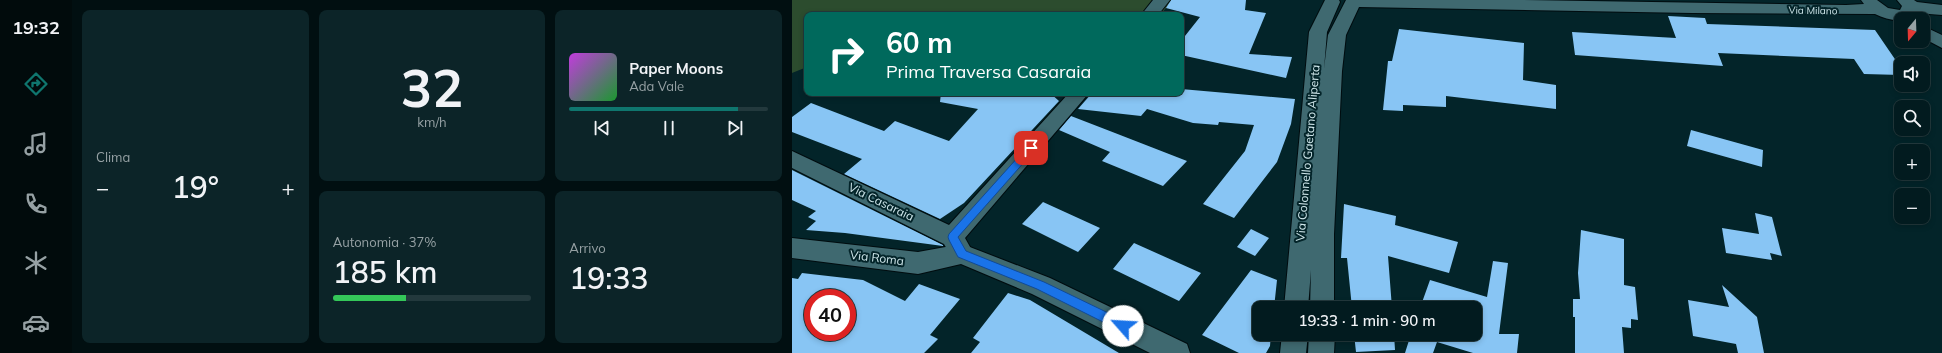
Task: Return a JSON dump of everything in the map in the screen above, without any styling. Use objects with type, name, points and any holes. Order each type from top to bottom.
[{"type":"street","points":[[1152,12],[1162,0]]},
{"type":"street","name":"Via Milano","points":[[1331,1],[1342,5],[1354,1],[1779,9],[1873,4],[1888,13],[1905,10]]},
{"type":"street","name":"Via Colonnello Gaetano Aliperta","points":[[1297,301],[1318,32],[1331,1]]},
{"type":"street","name":"Via Colonnello Gaetano Aliperta","points":[[1322,301],[1323,234],[1333,71],[1337,35],[1354,1]]},
{"type":"street","points":[[1905,10],[1942,10]]},
{"type":"street","points":[[1930,35],[1942,42]]},
{"type":"street","points":[[1078,96],[957,245],[1178,353]]},
{"type":"street","name":"Via Casaraia","points":[[792,159],[957,245]]},
{"type":"street","name":"Via Roma","points":[[792,248],[918,263],[957,245]]},
{"type":"street","points":[[1293,353],[1294,341]]},
{"type":"street","points":[[1322,341],[1322,353]]},
{"type":"green space","points":[[792,0],[1173,0],[1163,12],[804,12],[804,68],[792,73]]},
{"type":"building","points":[[1171,0],[1246,0],[1245,10],[1266,13],[1249,54],[1292,57],[1286,78],[1184,56],[1184,37],[1200,17],[1166,8]]},
{"type":"building","points":[[1668,16],[1705,18],[1707,24],[1875,30],[1894,58],[1894,75],[1864,74],[1854,59],[1718,53],[1723,66],[1575,55],[1572,32],[1676,38]]},
{"type":"building","points":[[1399,29],[1524,43],[1523,80],[1556,85],[1556,109],[1446,96],[1446,107],[1403,105],[1403,111],[1383,110],[1388,61],[1392,61]]},
{"type":"building","points":[[1184,89],[1295,99],[1291,124],[1277,162],[1234,218],[1203,204],[1245,151],[1254,125],[1219,122],[1218,125],[1193,123],[1147,109],[1141,116],[1078,109],[1089,96],[1184,96]]},
{"type":"building","points":[[941,96],[1053,96],[1059,101],[964,203],[940,219],[844,174],[862,159],[792,132],[792,117],[811,103],[884,131],[895,121],[949,141],[978,109],[940,102]]},
{"type":"building","points":[[1071,116],[1187,161],[1163,186],[1102,161],[1110,152],[1059,130]]},
{"type":"building","points":[[1691,130],[1763,150],[1762,167],[1687,146]]},
{"type":"building","points":[[792,170],[943,246],[845,233],[806,230],[816,221],[808,217],[816,211],[792,200]]},
{"type":"building","points":[[1043,202],[1100,228],[1078,252],[1022,224]]},
{"type":"building","points":[[1344,204],[1396,216],[1395,225],[1458,242],[1449,273],[1388,256],[1391,301],[1351,301],[1347,258],[1341,258]]},
{"type":"building","points":[[1755,213],[1772,217],[1782,256],[1770,253],[1772,260],[1726,253],[1722,228],[1759,234]]},
{"type":"building","points":[[1251,229],[1269,238],[1255,256],[1237,247]]},
{"type":"building","points":[[1581,230],[1624,239],[1624,285],[1635,287],[1638,320],[1631,319],[1631,328],[1622,327],[1624,353],[1575,353],[1575,317],[1573,317],[1573,299],[1580,299],[1578,273]]},
{"type":"building","points":[[1134,243],[1201,273],[1179,301],[1113,269]]},
{"type":"building","points":[[1493,261],[1508,263],[1499,334],[1519,334],[1517,353],[1473,353],[1437,342],[1433,353],[1405,353],[1409,341],[1482,341],[1482,301],[1422,301],[1430,280],[1487,297]]},
{"type":"building","points":[[1251,270],[1277,280],[1275,301],[1252,301],[1252,341],[1270,341],[1270,346],[1266,353],[1239,353],[1202,335]]},
{"type":"building","points":[[802,273],[863,280],[905,301],[919,284],[960,299],[930,335],[938,339],[924,353],[792,353],[792,278],[798,279]]},
{"type":"building","points":[[1722,285],[1757,317],[1764,353],[1738,353],[1736,344],[1693,336],[1688,300],[1729,307]]},
{"type":"building","points":[[1008,293],[1030,300],[1119,353],[971,353],[980,342],[973,338]]},
{"type":"building","points":[[1355,341],[1394,341],[1395,350],[1356,352]]},
{"type":"route","points":[[1031,148],[952,237],[962,254],[1041,286],[1123,326]]}]
